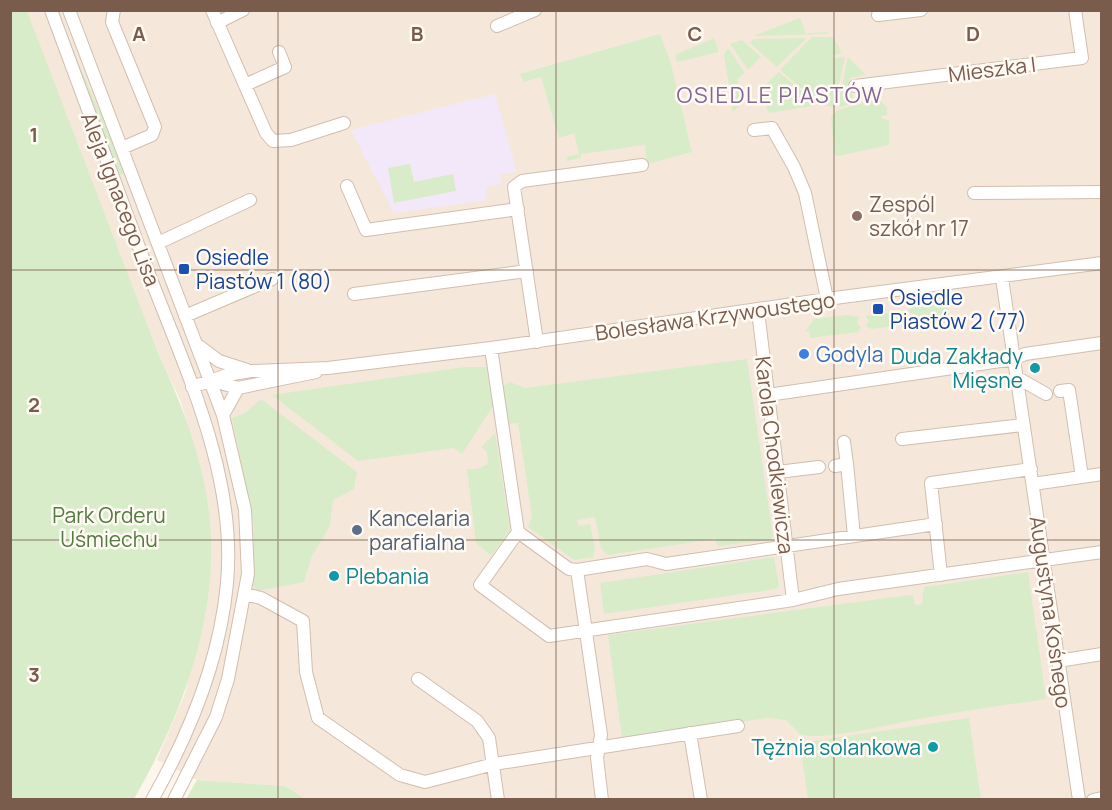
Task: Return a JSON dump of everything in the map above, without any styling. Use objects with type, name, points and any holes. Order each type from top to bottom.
[{"type":"street","name":"Aleja Ignacego Lisa","points":[[51,10],[192,387],[215,459],[226,524],[227,581],[218,636],[196,711],[152,800]]},
{"type":"street","name":"Aleja Ignacego Lisa","points":[[69,10],[210,380],[222,415],[245,510],[248,552],[245,594],[228,679],[216,717],[174,800]]},
{"type":"street","points":[[114,10],[112,22],[155,127],[152,135],[123,148]]},
{"type":"street","points":[[212,10],[266,133],[273,141],[291,140],[344,123]]},
{"type":"street","points":[[217,23],[243,10]]},
{"type":"street","points":[[497,26],[535,10]]},
{"type":"street","points":[[878,15],[921,10]]},
{"type":"street","name":"Mieszka I","points":[[855,86],[1082,57],[1075,10]]},
{"type":"street","points":[[245,85],[285,67],[279,52]]},
{"type":"street","points":[[754,130],[772,128],[794,167],[805,193],[827,299]]},
{"type":"street","points":[[537,342],[514,187],[522,181],[642,165]]},
{"type":"street","points":[[347,186],[366,230],[518,209]]},
{"type":"street","points":[[974,193],[1101,192]]},
{"type":"street","points":[[158,243],[250,200]]},
{"type":"street","name":"Bolesława Krzywoustego","points":[[210,380],[251,371],[328,368],[491,348],[758,311],[827,299],[1101,264]]},
{"type":"street","points":[[354,294],[527,272]]},
{"type":"street","name":"Augustyna Kośnego","points":[[1002,278],[1079,800]]},
{"type":"street","points":[[185,316],[272,279]]},
{"type":"street","name":"Karola Chodkiewicza","points":[[758,311],[793,600]]},
{"type":"street","points":[[768,395],[1014,359],[1025,354],[1101,343]]},
{"type":"street","name":"Bolesława Krzywoustego","points":[[196,344],[219,361],[251,371]]},
{"type":"street","points":[[491,348],[519,532],[569,569],[578,570],[647,558],[666,564],[936,524]]},
{"type":"street","name":"Bolesława Krzywoustego","points":[[210,380],[238,388],[328,368]]},
{"type":"street","points":[[1016,377],[1046,394]]},
{"type":"street","points":[[192,387],[210,380]]},
{"type":"street","points":[[222,415],[238,388]]},
{"type":"street","points":[[1060,392],[1069,390],[1082,477]]},
{"type":"street","points":[[902,439],[1023,424]]},
{"type":"street","points":[[844,442],[841,465],[854,536]]},
{"type":"street","points":[[777,472],[819,468]]},
{"type":"street","points":[[941,575],[931,483],[1031,470]]},
{"type":"street","points":[[1033,484],[1101,474]]},
{"type":"street","points":[[519,532],[480,585],[549,636],[793,600],[838,589],[1101,552]]},
{"type":"street","points":[[578,570],[601,735],[597,758],[602,800]]},
{"type":"street","points":[[245,594],[261,598],[303,621],[306,672],[318,718],[400,775],[425,782],[494,764],[738,726]]},
{"type":"street","points":[[1058,661],[1101,654]]},
{"type":"street","points":[[418,679],[477,721],[489,738],[498,800]]},
{"type":"street","points":[[690,733],[701,800]]},
{"type":"street","points":[[1092,800],[1101,798]]},
{"type":"shaded area","points":[[26,11],[1101,11],[1101,799],[305,800],[285,786],[197,780],[157,760],[186,691],[210,573],[209,513],[201,473],[181,402],[159,355]]},
{"type":"shaded area","points":[[495,94],[517,172],[500,174],[501,184],[486,187],[487,200],[394,213],[351,130]]},
{"type":"green space","name":"Park Orderu Uśmiechu","points":[[10,11],[26,11],[28,14],[159,355],[176,393],[196,451],[206,491],[211,549],[209,587],[203,624],[182,697],[152,766],[134,799],[11,799]]},
{"type":"green space","points":[[56,11],[58,11],[125,173],[118,176]]},
{"type":"green space","points":[[800,18],[806,33],[827,32],[828,34],[753,36]]},
{"type":"green space","points":[[660,34],[671,64],[692,152],[647,164],[645,145],[581,154],[581,158],[567,161],[566,157],[579,154],[574,133],[559,138],[541,77],[524,82],[520,74]]},
{"type":"green space","points":[[812,37],[833,37],[841,51],[840,54],[833,55],[833,58],[845,57],[834,107],[821,105],[780,70]]},
{"type":"green space","points":[[714,38],[719,52],[677,62],[675,55]]},
{"type":"green space","points":[[807,38],[777,67],[750,43],[753,39]]},
{"type":"green space","points":[[742,40],[761,57],[748,70],[730,44]]},
{"type":"green space","points":[[729,49],[745,73],[737,79],[743,102],[733,112],[724,55]]},
{"type":"green space","points":[[848,57],[866,75],[850,78],[853,103],[840,107],[838,106]]},
{"type":"green space","points":[[779,72],[818,105],[769,113],[759,90]]},
{"type":"green space","points":[[878,99],[887,107],[887,115],[881,116],[882,119],[889,120],[889,145],[838,156],[834,154],[831,116],[838,110]]},
{"type":"green space","points":[[410,164],[414,182],[453,174],[456,191],[394,203],[388,168]]},
{"type":"green space","points":[[938,300],[948,305],[950,318],[921,321],[906,310]]},
{"type":"green space","points":[[896,312],[912,324],[871,329],[866,326],[869,321],[865,316]]},
{"type":"green space","points":[[847,315],[860,317],[857,323],[861,327],[858,332],[810,338],[809,331],[805,332],[814,319]]},
{"type":"green space","points":[[747,359],[773,536],[770,540],[718,546],[715,539],[608,555],[601,549],[595,517],[577,520],[578,526],[590,524],[595,549],[593,557],[574,560],[528,527],[532,517],[518,423],[507,424],[501,387],[510,382],[525,388]]},
{"type":"green space","points":[[465,367],[486,367],[493,406],[462,454],[454,448],[358,461],[272,395]]},
{"type":"green space","points":[[261,399],[357,472],[354,489],[333,500],[330,526],[312,556],[304,582],[258,591],[253,586],[254,527],[232,418],[245,413]]},
{"type":"green space","points":[[495,433],[510,530],[491,556],[476,543],[467,469],[477,469],[488,464],[487,452],[481,447]]},
{"type":"green space","points":[[774,557],[779,586],[776,589],[604,614],[600,583]]},
{"type":"green space","points":[[1028,572],[1046,699],[938,715],[825,736],[800,734],[786,720],[768,718],[622,738],[608,635],[910,595],[913,596],[915,605],[922,604],[924,587]]},
{"type":"green space","points":[[969,718],[981,799],[808,799],[800,743]]},
{"type":"green space","points":[[197,780],[285,786],[305,799],[186,799]]},
{"type":"place","name":"Zespól szkół nr 17","points":[[857,216]]},
{"type":"place","name":"Osiedle Piastów 1 (80)","points":[[184,269]]},
{"type":"place","name":"Osiedle Piastów 2 (77)","points":[[878,309]]},
{"type":"place","name":"Godyla","points":[[804,354]]},
{"type":"place","name":"Duda Zakłady Mięsne","points":[[1035,368]]},
{"type":"place","name":"Kancelaria parafialna","points":[[357,530]]},
{"type":"place","name":"Plebania","points":[[334,576]]},
{"type":"place","name":"Tężnia solankowa","points":[[933,747]]},
{"type":"district","name":"OSIEDLE PIASTÓW","points":[[780,95]]}]
